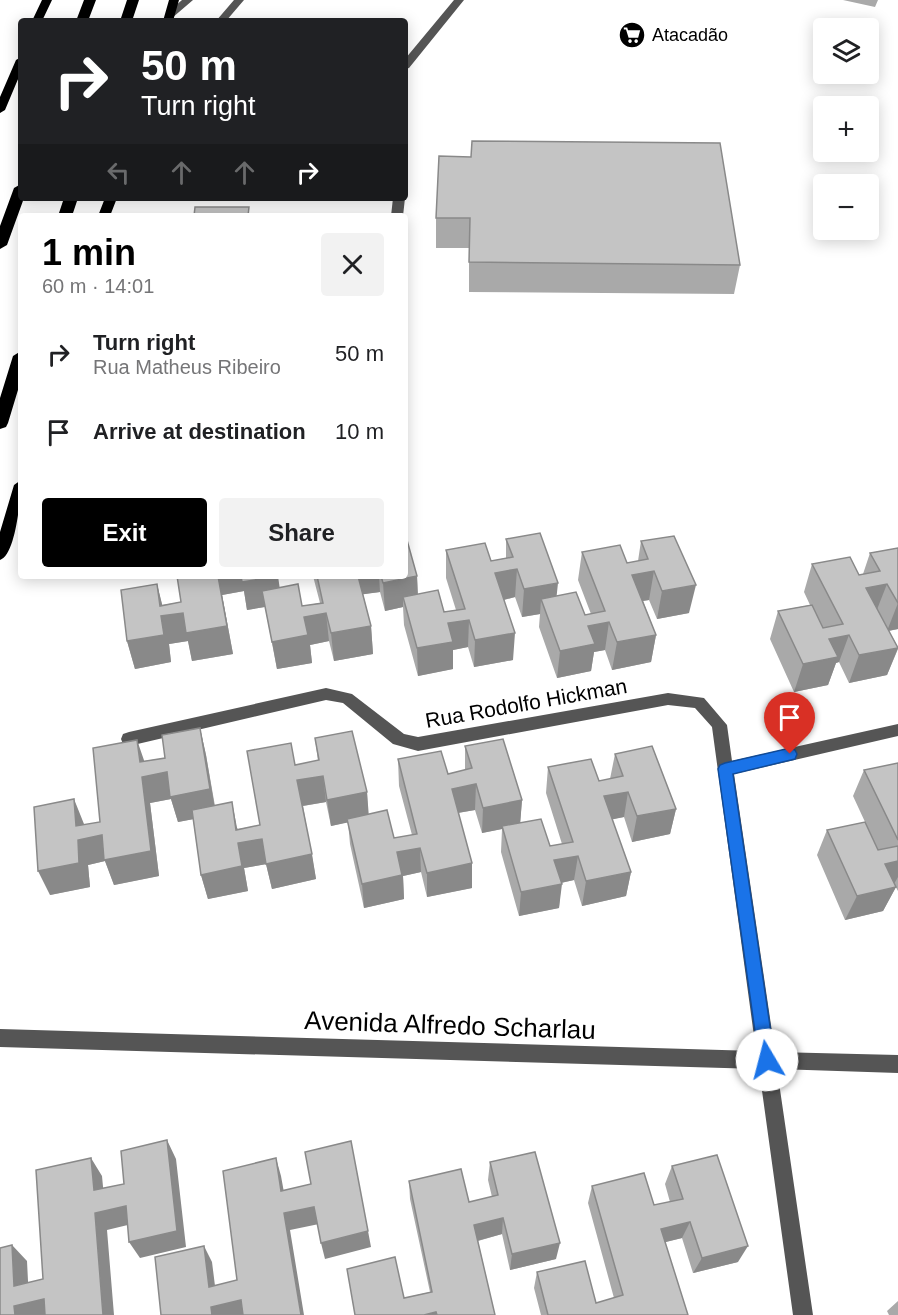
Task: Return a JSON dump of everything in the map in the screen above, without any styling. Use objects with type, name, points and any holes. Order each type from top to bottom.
[{"type":"highway","points":[[83,18],[90,0]]},
{"type":"highway","points":[[127,18],[133,0]]},
{"type":"highway","points":[[0,245],[18,196]]},
{"type":"highway","points":[[0,423],[18,366]]},
{"type":"main road","points":[[39,18],[47,0]]},
{"type":"main road","points":[[169,18],[174,0]]},
{"type":"main road","points":[[0,110],[18,67]]},
{"type":"main road","points":[[0,555],[18,495]]},
{"type":"street","points":[[169,18],[188,0]]},
{"type":"street","points":[[224,18],[239,0]]},
{"type":"street","points":[[408,62],[459,0]]},
{"type":"street","name":"Rua Rodolfo Hickman","points":[[129,739],[326,694],[347,698],[399,739],[418,744],[668,699],[699,702],[719,726],[725,769]]},
{"type":"street","points":[[803,1315],[725,769],[898,730]]},
{"type":"street","name":"Avenida Alfredo Scharlau","points":[[0,1038],[898,1064]]},
{"type":"building","points":[[472,141],[720,143],[740,265],[469,262],[470,218],[436,218],[439,156],[471,157]]},
{"type":"building","points":[[195,207],[249,207],[248,213],[194,213]]},
{"type":"building","points":[[540,533],[558,583],[524,589],[517,569],[495,573],[515,633],[475,640],[469,620],[448,623],[453,642],[417,648],[403,597],[438,590],[444,612],[465,609],[446,550],[485,543],[491,561],[513,557],[506,539]]},
{"type":"building","points":[[674,536],[696,585],[662,591],[654,571],[632,575],[656,635],[617,642],[609,622],[588,626],[595,644],[560,651],[541,599],[576,592],[585,615],[605,611],[582,552],[620,545],[627,563],[648,559],[641,541]]},
{"type":"building","points":[[408,544],[417,576],[408,578]]},
{"type":"building","points":[[898,548],[898,603],[887,584],[866,588],[898,648],[859,655],[849,635],[829,639],[838,657],[803,664],[778,611],[812,605],[823,628],[843,624],[812,564],[850,557],[859,575],[880,571],[870,553]]},
{"type":"building","points":[[177,579],[219,579],[227,626],[186,633],[183,613],[161,616],[164,635],[127,641],[121,590],[157,584],[160,606],[181,602]]},
{"type":"building","points":[[242,579],[260,579],[242,582]]},
{"type":"building","points":[[318,579],[359,579],[371,626],[331,633],[326,613],[304,617],[308,635],[272,642],[262,591],[298,584],[302,606],[323,603]]},
{"type":"building","points":[[382,579],[402,579],[383,583]]},
{"type":"building","points":[[200,728],[210,789],[170,797],[167,772],[142,777],[151,851],[104,860],[102,835],[78,840],[79,863],[38,871],[34,807],[74,799],[76,826],[100,822],[93,748],[137,740],[140,762],[165,758],[162,735]]},
{"type":"building","points":[[352,731],[367,792],[327,800],[323,776],[297,780],[312,854],[266,864],[262,839],[238,843],[242,866],[201,875],[192,810],[232,802],[236,830],[260,825],[247,751],[291,743],[295,765],[319,760],[315,738]]},
{"type":"building","points":[[503,739],[522,800],[483,808],[476,784],[452,789],[472,863],[427,873],[420,848],[397,852],[402,875],[362,884],[347,819],[387,810],[394,838],[417,834],[398,759],[441,751],[448,774],[472,768],[465,746]]},
{"type":"building","points":[[652,746],[676,809],[637,816],[628,792],[604,796],[631,872],[586,881],[578,856],[554,860],[562,884],[521,892],[502,826],[541,819],[550,846],[573,842],[548,767],[591,759],[599,781],[623,776],[615,754]]},
{"type":"building","points":[[898,763],[898,840],[864,770]]},
{"type":"building","points":[[865,822],[878,850],[898,846],[898,861],[885,864],[896,887],[857,896],[827,830]]},
{"type":"building","points":[[167,1140],[177,1231],[129,1242],[126,1206],[95,1213],[103,1315],[45,1315],[44,1299],[14,1306],[15,1315],[0,1315],[0,1248],[12,1245],[14,1286],[43,1279],[36,1170],[91,1158],[94,1190],[124,1184],[121,1151]]},
{"type":"building","points":[[351,1141],[368,1231],[321,1243],[314,1207],[284,1213],[301,1315],[243,1315],[241,1300],[211,1307],[212,1315],[161,1315],[155,1257],[204,1246],[209,1287],[237,1280],[223,1171],[276,1158],[281,1191],[311,1184],[305,1152]]},
{"type":"building","points":[[535,1152],[560,1243],[512,1254],[503,1218],[474,1225],[495,1315],[437,1315],[436,1312],[424,1315],[355,1315],[347,1269],[395,1257],[404,1298],[432,1292],[409,1181],[461,1169],[469,1202],[498,1195],[490,1162]]},
{"type":"building","points":[[717,1155],[748,1246],[702,1258],[690,1222],[661,1229],[688,1315],[548,1315],[537,1272],[585,1261],[596,1303],[623,1295],[592,1186],[644,1173],[654,1205],[683,1199],[672,1166]]},
{"type":"place","name":"Atacadão","points":[[632,35]]},
{"type":"route","points":[[767,1060],[725,769],[790,754]]}]
